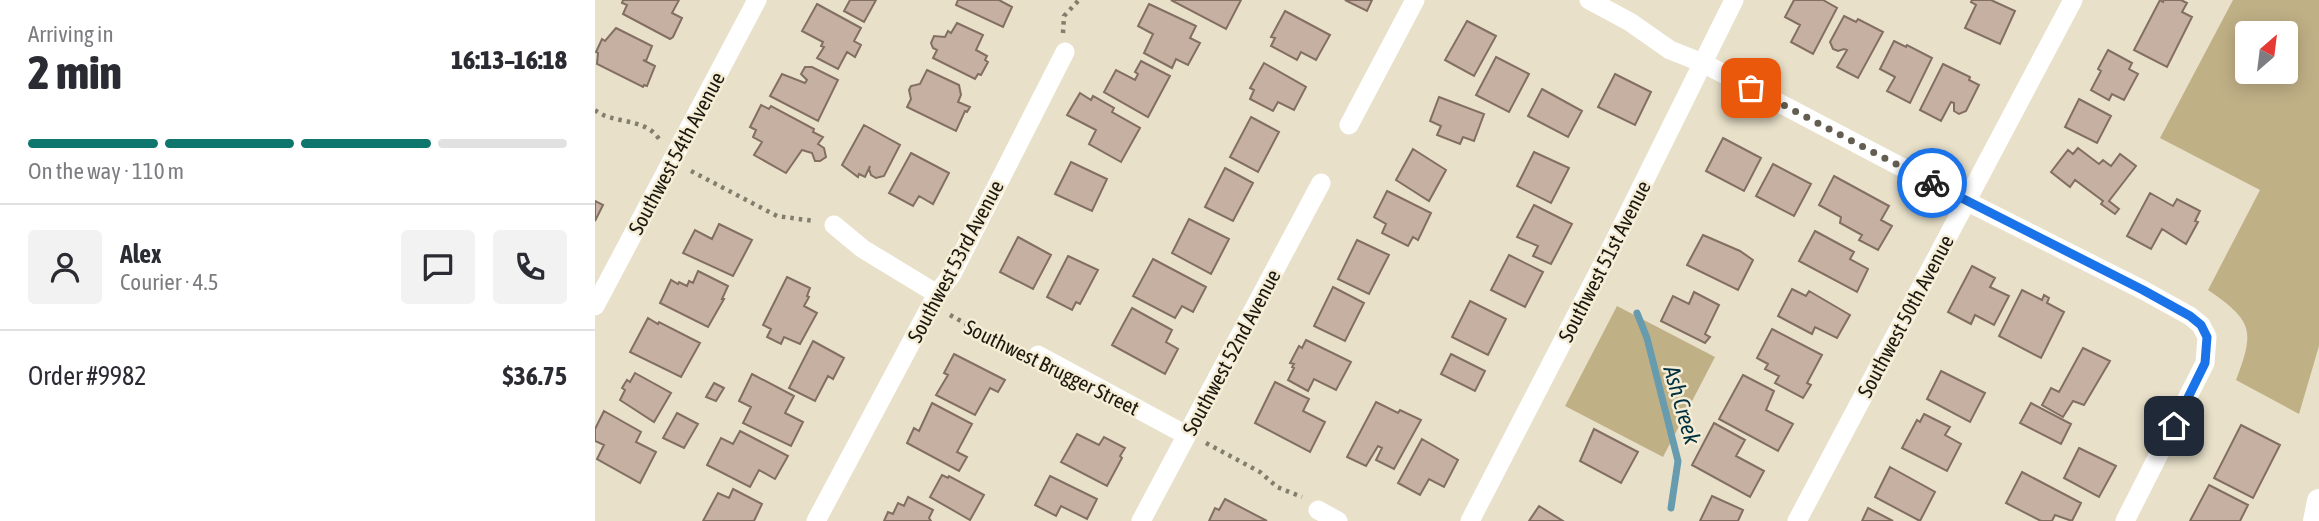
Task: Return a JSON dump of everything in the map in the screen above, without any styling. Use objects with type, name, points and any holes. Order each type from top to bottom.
[{"type":"street","name":"Southwest 54th Avenue","points":[[595,306],[757,0]]},
{"type":"street","points":[[1349,125],[1415,0]]},
{"type":"street","points":[[1589,0],[1630,22],[1670,50],[1703,63],[2143,290],[2201,325],[2207,337],[2205,363],[2125,521]]},
{"type":"street","name":"Southwest 51st Avenue","points":[[1470,521],[1612,246],[1734,0]]},
{"type":"street","name":"Southwest 50th Avenue","points":[[1797,521],[2073,0]]},
{"type":"street","name":"Southwest 53rd Avenue","points":[[816,521],[937,294],[951,274],[1065,52]]},
{"type":"street","name":"Southwest 52nd Avenue","points":[[1141,521],[1321,183]]},
{"type":"street","points":[[834,225],[863,249],[937,294]]},
{"type":"street","name":"Southwest Brugger Street","points":[[1038,355],[1186,435]]},
{"type":"street","points":[[2315,521],[2319,501]]},
{"type":"street","points":[[1318,510],[1338,521]]},
{"type":"path","points":[[1065,52],[1063,19],[1079,0]]},
{"type":"path","points":[[595,110],[602,116],[628,120],[656,134],[672,160],[777,216],[834,225]]},
{"type":"path","name":"Southwest Brugger Street","points":[[937,294],[951,316],[1019,352],[1038,355]]},
{"type":"path","points":[[1186,435],[1207,443],[1260,472],[1277,487],[1314,504],[1318,510]]},
{"type":"shaded area","points":[[2233,0],[2319,0],[2319,346],[2299,414],[2236,380],[2246,349],[2246,328],[2234,310],[2208,290],[2260,190],[2160,138]]},
{"type":"shaded area","points":[[1617,306],[1715,357],[1663,457],[1565,406]]},
{"type":"building","points":[[623,0],[679,0],[672,13],[682,18],[673,37],[670,39],[623,14],[627,5],[622,3]]},
{"type":"building","points":[[850,0],[876,0],[864,22],[844,11]]},
{"type":"building","points":[[958,0],[999,0],[1012,7],[1003,27],[956,5]]},
{"type":"building","points":[[1171,0],[1241,0],[1226,29]]},
{"type":"building","points":[[1345,0],[1372,0],[1367,11]]},
{"type":"building","points":[[1794,0],[1823,0],[1837,8],[1813,54],[1791,42],[1800,25],[1785,17]]},
{"type":"building","points":[[1972,0],[1991,0],[2015,11],[2000,44],[1965,28],[1976,5]]},
{"type":"building","points":[[2160,0],[2181,0],[2187,3],[2182,12],[2192,17],[2167,67],[2134,50]]},
{"type":"building","points":[[817,4],[861,28],[854,41],[861,45],[855,57],[847,52],[838,69],[817,58],[824,47],[821,46],[823,42],[802,31]]},
{"type":"building","points":[[1149,4],[1196,26],[1190,38],[1200,43],[1188,65],[1176,59],[1172,68],[1144,53],[1153,34],[1138,26]]},
{"type":"building","points":[[1285,11],[1330,35],[1316,60],[1301,52],[1297,60],[1271,46],[1275,38],[1271,37]]},
{"type":"building","points":[[1844,16],[1856,22],[1858,19],[1883,32],[1858,78],[1837,67],[1847,50],[1833,49],[1830,42]]},
{"type":"building","points":[[1467,21],[1496,36],[1474,76],[1445,60]]},
{"type":"building","points":[[957,23],[983,35],[976,50],[987,56],[985,60],[988,62],[981,75],[978,74],[975,79],[933,58],[937,50],[931,43],[934,36],[945,37]]},
{"type":"building","points":[[616,28],[652,46],[646,61],[643,60],[655,66],[647,86],[643,87],[597,64],[596,52],[602,39],[605,41]]},
{"type":"building","points":[[1894,41],[1932,58],[1910,103],[1887,91],[1895,77],[1880,69]]},
{"type":"building","points":[[2108,50],[2132,63],[2129,69],[2138,74],[2124,100],[2112,94],[2109,100],[2091,90]]},
{"type":"building","points":[[1496,57],[1529,74],[1509,112],[1476,95]]},
{"type":"building","points":[[1141,61],[1170,76],[1148,117],[1104,92],[1116,70],[1135,80],[1138,74],[1135,72]]},
{"type":"building","points":[[1264,63],[1306,87],[1294,110],[1278,102],[1273,111],[1250,99],[1254,90],[1250,88]]},
{"type":"building","points":[[1943,64],[1970,77],[1969,80],[1979,85],[1966,111],[1959,114],[1954,111],[1954,103],[1951,102],[1941,121],[1920,110]]},
{"type":"building","points":[[805,67],[812,67],[838,80],[818,121],[770,96],[782,74],[805,83],[807,80],[801,74]]},
{"type":"building","points":[[927,70],[959,85],[961,95],[958,102],[970,107],[965,111],[956,131],[907,107],[911,99],[911,86],[920,84]]},
{"type":"building","points":[[1615,74],[1651,92],[1635,125],[1598,107]]},
{"type":"building","points":[[1542,89],[1582,111],[1568,137],[1528,116]]},
{"type":"building","points":[[1080,93],[1091,100],[1093,96],[1114,108],[1112,112],[1140,128],[1121,162],[1089,144],[1096,130],[1067,115]]},
{"type":"building","points":[[1439,97],[1484,114],[1474,141],[1463,137],[1460,144],[1437,135],[1441,126],[1430,121]]},
{"type":"building","points":[[2079,99],[2111,116],[2097,143],[2065,127]]},
{"type":"building","points":[[761,105],[769,109],[771,106],[814,129],[813,132],[823,137],[818,144],[824,148],[826,157],[815,161],[812,153],[802,150],[786,173],[754,155],[762,142],[753,137],[756,130],[750,127]]},
{"type":"building","points":[[1251,117],[1279,132],[1258,172],[1230,157]]},
{"type":"building","points":[[864,125],[900,145],[884,176],[876,178],[871,175],[870,166],[865,177],[859,174],[858,177],[842,165]]},
{"type":"building","points":[[1723,138],[1761,158],[1744,191],[1706,171]]},
{"type":"building","points":[[2078,148],[2099,164],[2103,160],[2111,166],[2120,154],[2136,166],[2109,201],[2119,209],[2115,214],[2101,204],[2103,201],[2075,180],[2070,187],[2051,172],[2068,150],[2073,154]]},
{"type":"building","points":[[1413,149],[1446,170],[1429,201],[1396,180]]},
{"type":"building","points":[[1534,152],[1569,168],[1551,203],[1517,186]]},
{"type":"building","points":[[911,153],[949,173],[933,204],[919,196],[913,206],[889,193]]},
{"type":"building","points":[[1071,162],[1107,179],[1092,211],[1055,194]]},
{"type":"building","points":[[1773,164],[1811,184],[1794,216],[1756,196]]},
{"type":"building","points":[[1225,168],[1253,183],[1233,221],[1205,207]]},
{"type":"building","points":[[1834,176],[1889,206],[1881,220],[1892,226],[1878,250],[1859,240],[1862,235],[1840,223],[1841,217],[1819,205]]},
{"type":"building","points":[[1387,191],[1431,213],[1418,240],[1413,237],[1408,246],[1382,233],[1386,224],[1374,217]]},
{"type":"building","points":[[2150,193],[2173,206],[2177,199],[2200,211],[2195,221],[2198,222],[2186,244],[2162,229],[2151,249],[2127,236]]},
{"type":"building","points":[[595,201],[603,205],[595,221]]},
{"type":"building","points":[[1534,205],[1572,224],[1551,264],[1533,256],[1538,246],[1517,237]]},
{"type":"building","points":[[1189,219],[1229,239],[1211,274],[1172,253]]},
{"type":"building","points":[[719,224],[752,240],[733,276],[683,253],[695,230],[712,239]]},
{"type":"building","points":[[1815,231],[1854,252],[1850,259],[1868,269],[1857,292],[1799,261]]},
{"type":"building","points":[[1703,235],[1740,251],[1753,260],[1738,290],[1687,265]]},
{"type":"building","points":[[1018,237],[1051,255],[1033,289],[1000,272]]},
{"type":"building","points":[[1357,240],[1389,255],[1369,294],[1338,279]]},
{"type":"building","points":[[1509,255],[1543,272],[1525,307],[1491,290]]},
{"type":"building","points":[[1068,256],[1098,270],[1080,304],[1076,302],[1072,310],[1047,297]]},
{"type":"building","points":[[1153,259],[1206,287],[1193,312],[1182,306],[1175,318],[1133,296]]},
{"type":"building","points":[[1972,266],[1995,278],[1990,287],[2009,296],[1994,325],[1975,315],[1971,324],[1948,312]]},
{"type":"building","points":[[698,271],[728,286],[724,299],[708,327],[660,303],[671,280],[687,286],[689,281],[693,283]]},
{"type":"building","points":[[787,277],[810,288],[804,306],[817,313],[800,344],[784,337],[781,344],[767,337],[771,329],[763,325]]},
{"type":"building","points":[[1333,287],[1364,303],[1345,341],[1314,326]]},
{"type":"building","points":[[1792,289],[1806,296],[1809,291],[1850,315],[1837,338],[1815,327],[1812,334],[1778,316]]},
{"type":"building","points":[[2022,290],[2042,300],[2044,295],[2049,298],[2047,303],[2064,312],[2041,358],[1999,336]]},
{"type":"building","points":[[1694,292],[1719,305],[1705,334],[1710,337],[1705,343],[1661,321],[1673,296],[1689,304]]},
{"type":"building","points":[[1470,301],[1506,319],[1488,355],[1452,337]]},
{"type":"building","points":[[1132,308],[1172,330],[1166,342],[1178,349],[1165,374],[1112,345]]},
{"type":"building","points":[[648,318],[700,343],[681,377],[630,352]]},
{"type":"building","points":[[1772,329],[1822,355],[1807,383],[1811,385],[1803,398],[1775,383],[1779,376],[1765,369],[1768,364],[1757,358]]},
{"type":"building","points":[[1306,340],[1351,362],[1336,390],[1314,379],[1308,391],[1288,380],[1294,368],[1294,364],[1290,363],[1299,346],[1302,348]]},
{"type":"building","points":[[813,341],[844,358],[833,379],[828,376],[815,401],[789,388]]},
{"type":"building","points":[[2083,348],[2110,361],[2084,405],[2073,401],[2063,417],[2042,405],[2051,388],[2059,392]]},
{"type":"building","points":[[954,354],[1005,380],[998,392],[990,388],[975,415],[936,395],[948,375],[944,373]]},
{"type":"building","points":[[1451,354],[1485,371],[1475,391],[1441,374]]},
{"type":"building","points":[[1941,371],[1985,393],[1970,422],[1927,399]]},
{"type":"building","points":[[635,373],[671,393],[654,422],[620,400],[625,390],[622,388],[627,380],[630,382]]},
{"type":"building","points":[[752,374],[794,396],[785,413],[803,422],[791,446],[743,423],[751,407],[739,401]]},
{"type":"building","points":[[1743,375],[1774,391],[1766,410],[1793,424],[1778,451],[1719,419]]},
{"type":"building","points":[[1275,382],[1309,399],[1303,411],[1325,422],[1310,452],[1255,423]]},
{"type":"building","points":[[714,383],[724,388],[716,401],[706,397]]},
{"type":"building","points":[[1376,402],[1421,420],[1394,469],[1376,460],[1382,448],[1378,446],[1366,466],[1347,457]]},
{"type":"building","points":[[932,403],[972,424],[957,452],[967,457],[959,471],[907,443],[914,428],[919,431]]},
{"type":"building","points":[[2031,403],[2071,424],[2061,444],[2020,423]]},
{"type":"building","points":[[604,411],[641,432],[636,442],[656,452],[640,483],[597,459],[604,445],[595,441],[595,429]]},
{"type":"building","points":[[677,413],[698,424],[684,448],[663,438]]},
{"type":"building","points":[[1924,414],[1950,427],[1945,435],[1961,444],[1947,471],[1902,448],[1917,420],[1920,422]]},
{"type":"building","points":[[1714,423],[1745,440],[1736,456],[1764,471],[1750,497],[1692,465]]},
{"type":"building","points":[[2241,425],[2280,445],[2253,498],[2214,478]]},
{"type":"building","points":[[1594,429],[1638,452],[1621,483],[1580,461]]},
{"type":"building","points":[[740,431],[788,456],[775,479],[759,470],[750,487],[707,465],[721,438],[733,444]]},
{"type":"building","points":[[1077,434],[1099,445],[1104,437],[1125,448],[1107,486],[1061,462]]},
{"type":"building","points":[[1422,439],[1458,460],[1444,487],[1429,479],[1420,495],[1398,483]]},
{"type":"building","points":[[2079,448],[2116,466],[2099,497],[2064,478]]},
{"type":"building","points":[[1890,467],[1935,492],[1920,521],[1875,497]]},
{"type":"building","points":[[2022,472],[2081,503],[2072,521],[2055,515],[2052,521],[2041,521],[2006,503]]},
{"type":"building","points":[[942,475],[948,478],[949,476],[984,495],[970,520],[930,497]]},
{"type":"building","points":[[1050,476],[1097,499],[1087,519],[1061,506],[1056,516],[1035,505]]},
{"type":"building","points":[[2209,485],[2248,505],[2240,521],[2190,521]]},
{"type":"building","points":[[733,489],[762,504],[754,521],[703,521],[718,493],[729,498]]},
{"type":"building","points":[[1712,496],[1743,510],[1738,521],[1700,521]]},
{"type":"building","points":[[908,497],[933,510],[929,518],[931,521],[884,521],[888,512],[893,514],[898,503],[904,506]]},
{"type":"building","points":[[1225,499],[1267,521],[1209,521],[1215,508],[1219,510]]},
{"type":"building","points":[[1539,506],[1563,521],[1529,521]]},
{"type":"building","points":[[1868,508],[1893,521],[1862,521]]},
{"type":"waterway","name":"Ash Creek","points":[[1637,313],[1647,338],[1678,461],[1671,508]]},
{"type":"way so far","points":[[1751,88],[1932,183]]},
{"type":"route","points":[[1932,183],[2143,290],[2201,325],[2207,337],[2205,363],[2174,426]]}]
